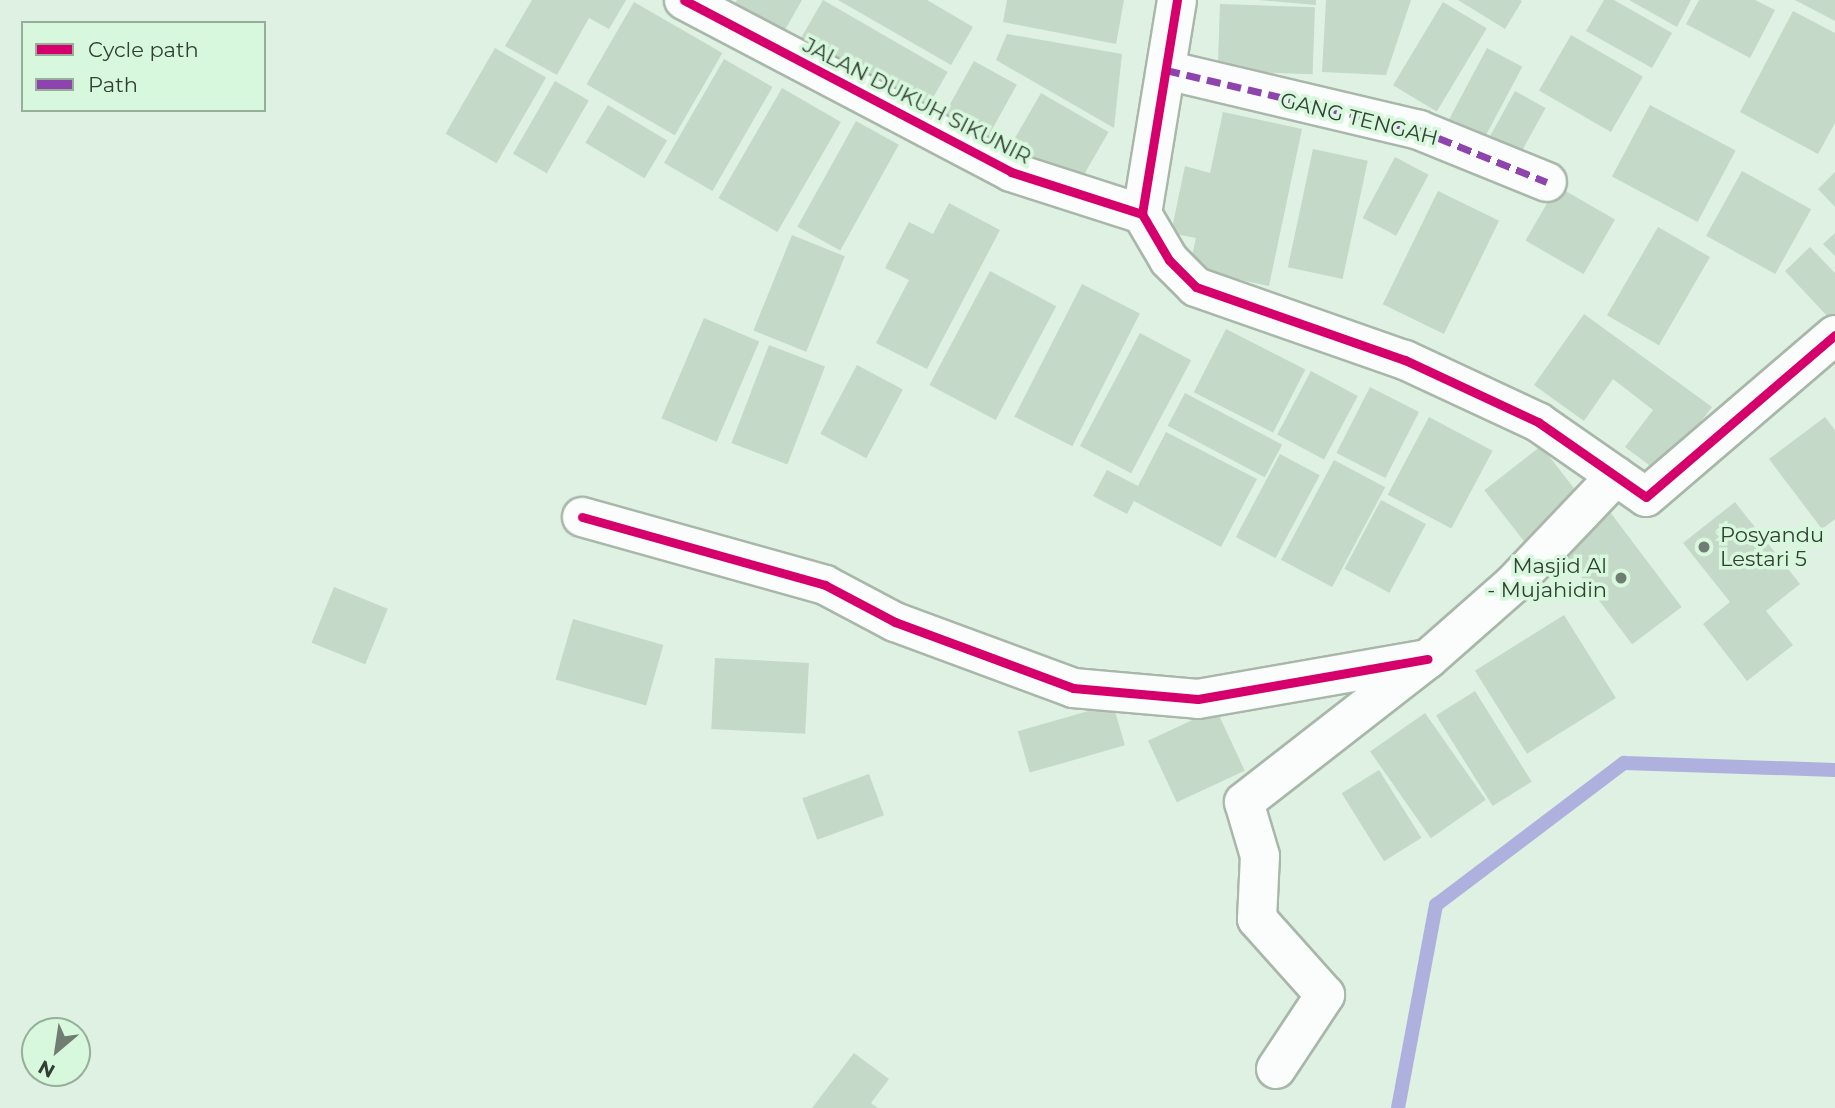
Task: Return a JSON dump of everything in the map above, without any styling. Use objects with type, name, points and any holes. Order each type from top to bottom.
[{"type":"street","name":"JALAN DUKUH SIKUNIR","points":[[684,0],[1012,172],[1142,214]]},
{"type":"street","points":[[1177,0],[1142,214],[1169,260],[1196,286],[1405,360],[1538,422],[1646,497],[1835,335]]},
{"type":"street","name":"GANG TENGAH","points":[[1166,71],[1419,130],[1547,182]]},
{"type":"street","points":[[1276,1069],[1325,995],[1257,919],[1260,856],[1244,802],[1428,659],[1513,584],[1616,476]]},
{"type":"street","points":[[582,517],[825,585],[895,622],[1073,688],[1198,699],[1428,659]]},
{"type":"building","points":[[532,0],[626,0],[609,29],[589,18],[557,75],[505,46]]},
{"type":"building","points":[[737,0],[802,0],[782,35],[733,7]]},
{"type":"building","points":[[823,0],[948,72],[922,117],[797,45]]},
{"type":"building","points":[[838,0],[927,0],[973,27],[951,65]]},
{"type":"building","points":[[1007,0],[1124,0],[1116,44],[1003,22]]},
{"type":"building","points":[[1259,0],[1316,0],[1316,5]]},
{"type":"building","points":[[1326,0],[1411,0],[1386,75],[1322,72]]},
{"type":"building","points":[[1458,0],[1520,0],[1522,1],[1505,29]]},
{"type":"building","points":[[1604,0],[1614,0],[1672,33],[1652,68],[1586,31]]},
{"type":"building","points":[[1629,0],[1691,0],[1677,27]]},
{"type":"building","points":[[1699,0],[1755,0],[1775,10],[1750,58],[1686,24]]},
{"type":"building","points":[[1795,0],[1835,0],[1835,21]]},
{"type":"building","points":[[634,2],[722,53],[675,135],[586,84]]},
{"type":"building","points":[[1443,2],[1487,28],[1437,111],[1393,85]]},
{"type":"building","points":[[1220,4],[1315,7],[1313,74],[1218,71]]},
{"type":"building","points":[[1793,11],[1835,33],[1835,123],[1818,154],[1740,112]]},
{"type":"building","points":[[1007,34],[1122,54],[1114,128],[996,60]]},
{"type":"building","points":[[1571,35],[1643,76],[1611,132],[1539,90]]},
{"type":"building","points":[[495,48],[546,77],[497,163],[446,134]]},
{"type":"building","points":[[1487,48],[1522,67],[1484,138],[1449,120]]},
{"type":"building","points":[[724,59],[772,87],[712,191],[664,163]]},
{"type":"building","points":[[974,61],[1017,85],[980,150],[938,127]]},
{"type":"building","points":[[555,81],[589,100],[547,173],[513,154]]},
{"type":"building","points":[[782,88],[841,122],[777,232],[718,198]]},
{"type":"building","points":[[1515,91],[1546,108],[1513,167],[1482,150]]},
{"type":"building","points":[[1041,93],[1109,132],[1074,192],[1006,153]]},
{"type":"building","points":[[608,105],[667,141],[644,178],[585,143]]},
{"type":"building","points":[[1650,105],[1736,151],[1698,222],[1612,177]]},
{"type":"building","points":[[1223,112],[1302,129],[1269,286],[1189,269],[1196,238],[1171,233],[1185,166],[1210,173]]},
{"type":"building","points":[[856,121],[899,145],[840,251],[797,227]]},
{"type":"building","points":[[1313,149],[1368,161],[1343,279],[1288,267]]},
{"type":"building","points":[[1395,157],[1429,175],[1396,236],[1363,218]]},
{"type":"building","points":[[1742,171],[1811,209],[1775,274],[1706,236]]},
{"type":"building","points":[[1835,172],[1835,207],[1818,189]]},
{"type":"building","points":[[1557,186],[1615,220],[1584,274],[1526,241]]},
{"type":"building","points":[[1438,191],[1499,221],[1444,334],[1383,304]]},
{"type":"building","points":[[949,203],[1000,230],[927,369],[876,343],[909,280],[885,268],[909,222],[933,234]]},
{"type":"building","points":[[1658,227],[1710,257],[1659,345],[1607,315]]},
{"type":"building","points":[[1835,233],[1835,256],[1823,244]]},
{"type":"building","points":[[792,235],[845,256],[806,352],[753,330]]},
{"type":"building","points":[[1810,247],[1835,273],[1835,314],[1830,319],[1785,271]]},
{"type":"building","points":[[990,271],[1056,306],[996,420],[929,385]]},
{"type":"building","points":[[1082,284],[1140,314],[1072,446],[1014,417]]},
{"type":"building","points":[[1584,314],[1712,407],[1661,474],[1625,447],[1653,410],[1613,379],[1584,421],[1534,385]]},
{"type":"building","points":[[704,318],[759,341],[717,442],[661,418]]},
{"type":"building","points":[[1226,329],[1305,369],[1273,433],[1194,392]]},
{"type":"building","points":[[1140,333],[1191,360],[1131,473],[1080,446]]},
{"type":"building","points":[[769,345],[825,367],[787,465],[731,443]]},
{"type":"building","points":[[857,365],[903,389],[866,458],[820,434]]},
{"type":"building","points":[[1311,371],[1358,396],[1324,459],[1277,435]]},
{"type":"building","points":[[1370,387],[1419,412],[1385,478],[1336,453]]},
{"type":"building","points":[[1185,393],[1282,445],[1265,477],[1168,426]]},
{"type":"building","points":[[1429,417],[1493,451],[1451,529],[1388,495]]},
{"type":"building","points":[[1825,417],[1835,430],[1835,519],[1822,529],[1769,459]]},
{"type":"building","points":[[1166,432],[1257,479],[1221,547],[1134,501],[1127,514],[1093,496],[1107,470],[1138,486]]},
{"type":"building","points":[[1541,446],[1582,498],[1525,542],[1484,490]]},
{"type":"building","points":[[1280,454],[1320,475],[1276,558],[1236,537]]},
{"type":"building","points":[[1334,460],[1385,487],[1332,587],[1281,560]]},
{"type":"building","points":[[1381,500],[1426,524],[1389,593],[1344,569]]},
{"type":"building","points":[[1735,502],[1800,584],[1766,611],[1793,645],[1747,681],[1703,624],[1730,602],[1683,543]]},
{"type":"building","name":"Masjid Al - Mujahidin","points":[[1610,512],[1682,607],[1632,644],[1560,549]]},
{"type":"building","points":[[334,587],[388,609],[365,664],[312,643]]},
{"type":"building","points":[[1564,615],[1616,698],[1527,754],[1475,671]]},
{"type":"building","points":[[573,619],[663,645],[646,705],[556,680]]},
{"type":"building","points":[[715,658],[809,663],[805,734],[711,729]]},
{"type":"building","points":[[1475,691],[1532,782],[1493,806],[1436,715]]},
{"type":"building","points":[[1113,704],[1125,745],[1030,773],[1018,731]]},
{"type":"building","points":[[1216,709],[1245,771],[1177,802],[1148,741]]},
{"type":"building","points":[[1425,713],[1486,800],[1431,838],[1370,751]]},
{"type":"building","points":[[1379,770],[1421,838],[1384,861],[1342,793]]},
{"type":"building","points":[[869,774],[884,815],[817,840],[802,798]]},
{"type":"building","points":[[854,1053],[889,1079],[871,1103],[878,1108],[812,1108]]},
{"type":"waterway","points":[[1398,1108],[1436,905],[1624,763],[1835,770]]},
{"type":"marked path","points":[[1166,70],[1419,130],[1547,182]]},
{"type":"cycle path","points":[[684,0],[1011,172],[1142,214]]},
{"type":"cycle path","points":[[1177,0],[1142,214],[1169,260],[1196,287],[1405,360],[1538,422],[1646,497],[1835,335]]},
{"type":"cycle path","points":[[582,517],[825,585],[895,622],[1073,688],[1198,699],[1428,659]]},
{"type":"place","name":"Posyandu Lestari 5","points":[[1704,547]]},
{"type":"place","name":"Masjid Al - Mujahidin","points":[[1621,578]]}]
